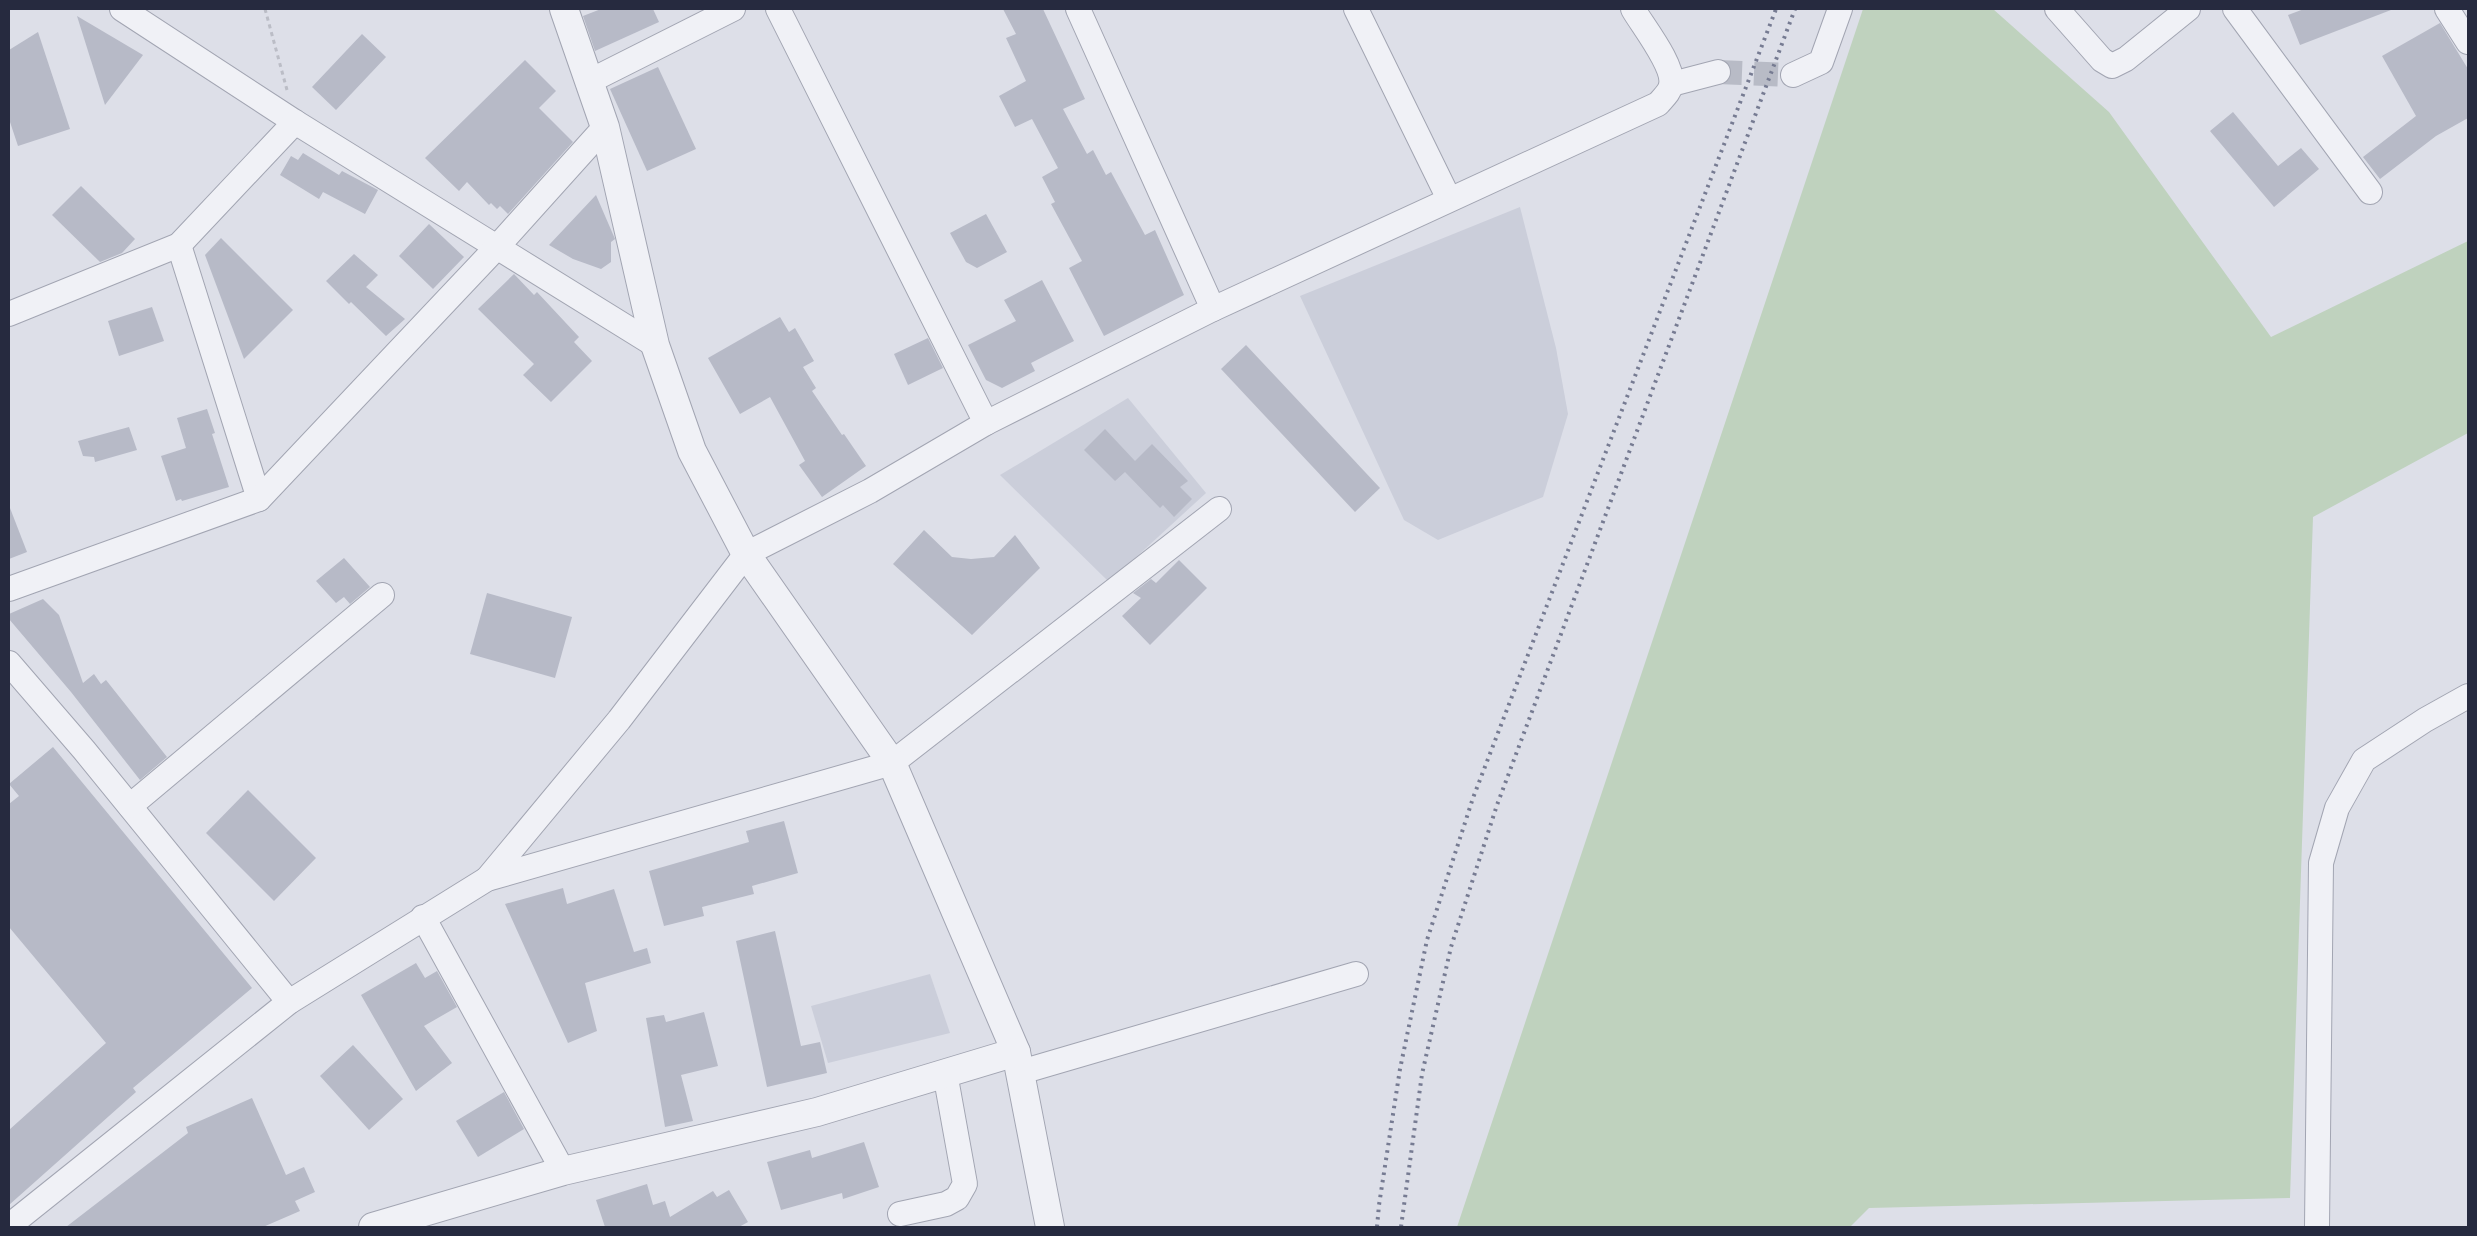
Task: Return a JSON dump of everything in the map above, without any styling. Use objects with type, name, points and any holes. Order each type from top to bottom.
[{"type":"street","points":[[122,9],[295,122],[655,345]]},
{"type":"street","points":[[564,9],[605,127],[655,345],[692,451],[746,554],[892,763],[1018,1062],[1050,1227]]},
{"type":"street","points":[[588,82],[733,9]]},
{"type":"street","points":[[778,9],[986,423]]},
{"type":"street","points":[[1078,9],[1213,309]]},
{"type":"street","points":[[1356,9],[1449,199]]},
{"type":"street","points":[[487,879],[619,720],[746,554],[870,490],[986,423],[1213,309],[1658,104],[1672,84],[1668,66],[1632,9]]},
{"type":"street","points":[[1793,75],[1821,62],[1840,9]]},
{"type":"street","points":[[2057,9],[2102,60],[2112,66],[2126,59],[2188,9]]},
{"type":"street","points":[[2235,9],[2370,192]]},
{"type":"street","points":[[2447,9],[2468,42]]},
{"type":"street","points":[[1672,84],[1718,72]]},
{"type":"street","points":[[9,314],[179,245],[295,122]]},
{"type":"street","points":[[9,589],[259,499],[497,247],[605,127]]},
{"type":"street","points":[[179,245],[259,499]]},
{"type":"street","points":[[9,1226],[289,1002],[487,879],[892,763],[1218,509]]},
{"type":"street","points":[[130,806],[382,595]]},
{"type":"street","points":[[9,663],[130,806],[289,1002]]},
{"type":"street","points":[[2317,1227],[2321,863],[2337,808],[2364,760],[2425,720],[2468,696]]},
{"type":"street","points":[[423,917],[562,1171]]},
{"type":"street","points":[[373,1227],[562,1171],[818,1112],[945,1073],[1018,1062],[1356,974]]},
{"type":"street","points":[[900,1214],[946,1204],[957,1198],[964,1184],[945,1073]]},
{"type":"path","points":[[265,9],[295,122]]},
{"type":"shaded area","points":[[1520,207],[1556,348],[1568,414],[1543,497],[1438,540],[1404,520],[1300,296]]},
{"type":"shaded area","points":[[1128,398],[1206,493],[1109,582],[1000,475]]},
{"type":"shaded area","points":[[930,974],[950,1033],[828,1063],[811,1006]]},
{"type":"green space","points":[[1863,9],[1993,9],[2109,112],[2271,337],[2468,241],[2468,433],[2313,517],[2290,1198],[1869,1208],[1850,1227],[1457,1227]]},
{"type":"building","points":[[601,9],[653,9],[659,22],[595,51],[583,16]]},
{"type":"building","points":[[1003,9],[1043,9],[1085,99],[1063,109],[1087,154],[1093,150],[1106,175],[1111,172],[1145,235],[1155,230],[1184,295],[1104,336],[1069,268],[1082,261],[1051,204],[1055,202],[1042,177],[1058,168],[1032,119],[1015,127],[999,96],[1026,81],[1006,38],[1016,34]]},
{"type":"building","points":[[2304,9],[2391,10],[2300,45],[2288,15]]},
{"type":"building","points":[[77,16],[143,55],[105,105]]},
{"type":"building","points":[[2440,23],[2468,69],[2468,118],[2436,136],[2380,179],[2363,157],[2416,116],[2382,56]]},
{"type":"building","points":[[38,32],[70,129],[18,146],[9,119],[9,50]]},
{"type":"building","points":[[362,34],[386,57],[336,110],[312,87]]},
{"type":"building","points":[[525,60],[556,91],[539,108],[573,142],[508,214],[500,206],[497,209],[491,203],[489,205],[467,182],[459,191],[425,158]]},
{"type":"building","points":[[658,67],[696,149],[647,171],[610,89]]},
{"type":"building","points":[[2233,112],[2278,166],[2301,148],[2319,169],[2274,207],[2210,131]]},
{"type":"building","points":[[303,153],[339,175],[342,171],[378,190],[365,214],[323,192],[319,199],[280,175],[291,156],[298,160]]},
{"type":"building","points":[[81,186],[135,239],[122,253],[100,262],[52,215]]},
{"type":"building","points":[[596,195],[615,239],[611,242],[611,262],[601,269],[573,259],[549,245]]},
{"type":"building","points":[[986,214],[1007,252],[977,268],[966,262],[950,233]]},
{"type":"building","points":[[429,224],[464,257],[433,289],[399,256]]},
{"type":"building","points":[[221,238],[293,310],[244,359],[205,255]]},
{"type":"building","points":[[354,254],[378,275],[366,287],[405,319],[386,336],[326,281]]},
{"type":"building","points":[[514,274],[534,295],[537,292],[579,337],[574,342],[592,361],[551,402],[523,375],[534,364],[478,309]]},
{"type":"building","points":[[1042,280],[1074,341],[1031,363],[1035,371],[1002,388],[986,380],[968,345],[1016,321],[1004,300]]},
{"type":"building","points":[[152,307],[164,341],[119,356],[108,321]]},
{"type":"building","points":[[780,317],[789,332],[795,328],[814,361],[803,367],[816,388],[812,391],[866,466],[822,497],[799,465],[805,461],[770,397],[740,414],[708,358]]},
{"type":"building","points":[[928,338],[943,368],[908,385],[894,354]]},
{"type":"building","points":[[1246,345],[1380,488],[1355,512],[1221,369]]},
{"type":"building","points":[[207,409],[215,433],[212,434],[229,487],[182,501],[181,499],[176,501],[161,456],[186,448],[177,418]]},
{"type":"building","points":[[129,427],[137,450],[95,462],[94,457],[83,456],[78,441]]},
{"type":"building","points":[[1105,429],[1135,461],[1152,444],[1188,481],[1180,487],[1192,499],[1174,517],[1163,505],[1160,508],[1125,472],[1115,481],[1084,450]]},
{"type":"building","points":[[9,509],[27,552],[9,559]]},
{"type":"building","points":[[924,530],[952,557],[971,559],[994,557],[1015,535],[1040,568],[972,635],[893,564]]},
{"type":"building","points":[[344,558],[370,587],[350,604],[344,597],[336,603],[316,581]]},
{"type":"building","points":[[1179,560],[1207,588],[1150,645],[1122,616],[1141,598],[1133,593],[1151,579],[1156,583]]},
{"type":"building","points":[[487,593],[572,617],[555,678],[470,654]]},
{"type":"building","points":[[43,599],[59,615],[83,683],[94,674],[101,684],[106,680],[167,757],[140,780],[71,692],[9,619],[9,614]]},
{"type":"building","points":[[53,747],[252,988],[133,1088],[136,1092],[9,1205],[9,1130],[106,1043],[9,927],[9,804],[19,796],[9,784]]},
{"type":"building","points":[[248,790],[316,858],[274,901],[206,833]]},
{"type":"building","points":[[784,821],[798,873],[752,886],[754,894],[702,907],[704,916],[664,926],[649,871],[749,842],[746,831]]},
{"type":"building","points":[[563,888],[567,904],[614,889],[634,952],[647,948],[651,963],[585,983],[597,1031],[568,1043],[505,904]]},
{"type":"building","points":[[775,931],[801,1046],[820,1042],[827,1073],[767,1087],[736,941]]},
{"type":"building","points":[[416,963],[425,978],[437,971],[457,1007],[424,1026],[452,1063],[416,1091],[361,995]]},
{"type":"building","points":[[704,1012],[718,1066],[681,1075],[693,1121],[665,1127],[646,1018],[664,1015],[666,1022]]},
{"type":"building","points":[[353,1045],[403,1099],[369,1130],[320,1076]]},
{"type":"building","points":[[504,1092],[524,1129],[478,1157],[456,1121]]},
{"type":"building","points":[[252,1098],[286,1175],[304,1167],[315,1192],[295,1201],[300,1211],[263,1227],[66,1227],[188,1133],[186,1127]]},
{"type":"building","points":[[864,1142],[879,1187],[843,1199],[842,1193],[781,1210],[767,1162],[810,1150],[812,1158]]},
{"type":"building","points":[[647,1184],[653,1205],[665,1201],[670,1217],[713,1191],[717,1197],[729,1190],[748,1222],[739,1227],[605,1227],[596,1200]]},
{"type":"tunnel","points":[[1718,72],[1793,75]]},
{"type":"railway","points":[[1377,1227],[1400,1069],[1427,940],[1473,798],[1776,9]]},
{"type":"railway","points":[[1401,1227],[1422,1074],[1451,947],[1497,805],[1795,9]]}]
